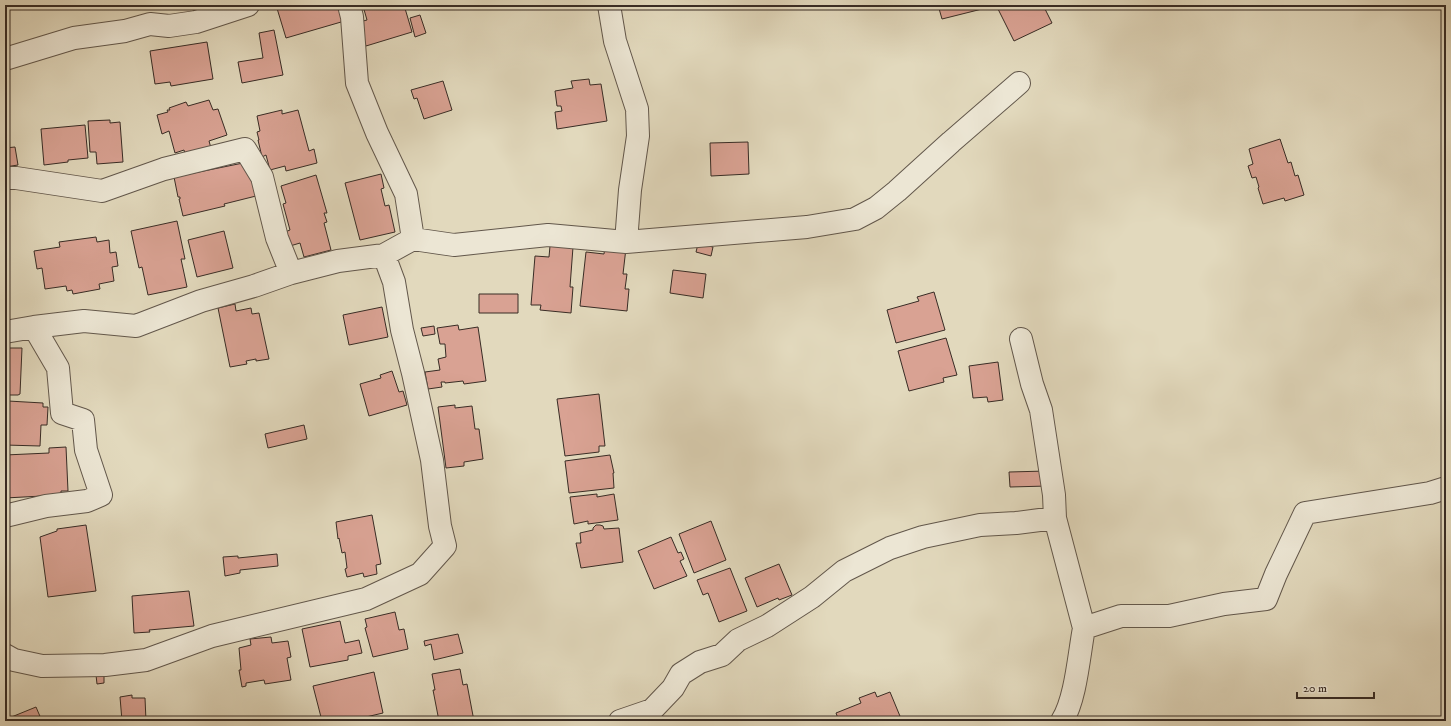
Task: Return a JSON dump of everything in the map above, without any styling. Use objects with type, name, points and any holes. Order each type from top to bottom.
[{"type":"street","points":[[5,59],[74,38],[125,31],[150,24],[169,26],[196,22],[248,5]]},
{"type":"street","points":[[349,5],[352,18],[357,84],[377,133],[406,194],[413,239]]},
{"type":"street","points":[[609,5],[615,41],[637,109],[638,136],[630,190],[626,242]]},
{"type":"street","points":[[5,332],[84,321],[136,326],[201,301],[254,286],[291,273],[338,261],[384,255],[413,239],[454,245],[548,235],[626,242],[807,227],[855,219],[876,208],[897,191],[951,142],[1019,84]]},
{"type":"street","points":[[5,178],[16,178],[102,191],[164,169],[245,149],[262,177],[277,238],[291,273]]},
{"type":"street","points":[[5,655],[14,660],[42,666],[105,665],[146,660],[212,636],[366,599],[420,574],[444,546],[432,460],[402,330],[394,282],[384,255]]},
{"type":"street","points":[[5,516],[46,506],[87,501],[101,495],[86,450],[83,420],[62,413],[58,368],[34,327]]},
{"type":"street","points":[[1022,339],[1032,384],[1041,410],[1054,496],[1055,518],[1084,628],[1076,679],[1067,713],[1062,721]]},
{"type":"street","points":[[1084,628],[1120,616],[1168,616],[1224,604],[1266,599],[1276,574],[1305,513],[1430,493],[1446,488]]},
{"type":"street","points":[[620,721],[652,710],[673,688],[681,674],[700,662],[722,655],[738,640],[767,626],[812,597],[844,571],[890,548],[923,537],[980,525],[1016,523],[1055,518]]},
{"type":"building","points":[[276,5],[343,5],[348,20],[286,38]]},
{"type":"building","points":[[404,5],[412,32],[366,46],[359,22],[367,20],[363,6]]},
{"type":"building","points":[[938,5],[982,5],[982,9],[942,19]]},
{"type":"building","points":[[996,5],[1043,5],[1052,23],[1014,41]]},
{"type":"building","points":[[420,15],[426,33],[415,37],[410,18]]},
{"type":"building","points":[[274,30],[283,75],[242,83],[238,62],[263,58],[259,33]]},
{"type":"building","points":[[207,42],[213,79],[171,86],[170,82],[155,84],[150,51]]},
{"type":"building","points":[[589,79],[590,85],[601,84],[607,121],[557,129],[555,112],[562,111],[561,106],[557,106],[555,91],[573,88],[571,81]]},
{"type":"building","points":[[443,81],[452,110],[424,119],[417,98],[414,99],[411,90]]},
{"type":"building","points":[[209,100],[213,110],[218,109],[227,135],[209,141],[211,148],[185,154],[184,150],[175,153],[169,131],[162,134],[157,115],[168,112],[167,110],[170,110],[169,108],[186,102],[188,106]]},
{"type":"building","points":[[282,110],[282,114],[298,110],[309,151],[314,149],[317,163],[286,171],[285,166],[270,170],[266,155],[262,157],[257,132],[260,131],[257,116]]},
{"type":"building","points":[[110,120],[110,123],[120,122],[123,162],[97,164],[96,152],[90,152],[88,121]]},
{"type":"building","points":[[85,125],[88,158],[44,165],[41,129]]},
{"type":"building","points":[[1280,139],[1288,163],[1291,162],[1295,176],[1298,175],[1304,195],[1285,201],[1284,198],[1263,204],[1256,177],[1252,178],[1248,166],[1253,164],[1249,149]]},
{"type":"building","points":[[748,142],[749,174],[711,176],[710,143]]},
{"type":"building","points":[[15,147],[18,165],[5,167],[5,148]]},
{"type":"building","points":[[248,162],[256,196],[224,204],[225,206],[183,216],[179,199],[180,197],[178,197],[174,177]]},
{"type":"building","points":[[381,174],[384,188],[381,189],[385,206],[389,205],[395,232],[360,240],[345,183]]},
{"type":"building","points":[[316,175],[327,213],[324,213],[327,222],[324,223],[331,250],[304,257],[300,243],[290,246],[285,232],[290,230],[283,204],[286,203],[281,186]]},
{"type":"building","points":[[177,221],[185,259],[181,259],[187,287],[148,295],[142,267],[139,268],[131,231]]},
{"type":"building","points":[[224,231],[233,268],[197,277],[188,240]]},
{"type":"building","points":[[96,237],[97,242],[109,240],[110,253],[116,252],[118,266],[112,267],[114,281],[99,284],[100,289],[73,294],[72,290],[67,291],[66,286],[45,289],[42,268],[37,269],[34,251],[60,247],[59,242]]},
{"type":"building","points":[[698,244],[713,247],[711,256],[696,252]]},
{"type":"building","points":[[550,246],[573,247],[570,287],[573,287],[571,313],[540,310],[541,305],[531,305],[535,256],[549,257]]},
{"type":"building","points":[[605,246],[626,248],[623,274],[627,274],[625,289],[629,289],[627,311],[580,306],[586,252],[604,254]]},
{"type":"building","points":[[673,270],[706,274],[703,298],[670,293]]},
{"type":"building","points":[[934,292],[945,330],[896,343],[887,310],[919,301],[917,297]]},
{"type":"building","points":[[479,294],[518,294],[518,313],[479,313]]},
{"type":"building","points":[[235,304],[236,311],[251,308],[252,314],[259,313],[269,359],[246,361],[247,364],[230,367],[218,308]]},
{"type":"building","points":[[382,307],[388,337],[349,345],[343,315]]},
{"type":"building","points":[[458,325],[459,330],[478,327],[486,381],[464,384],[463,381],[441,382],[442,387],[428,389],[425,372],[440,370],[438,359],[446,357],[445,344],[440,344],[437,328]]},
{"type":"building","points":[[434,326],[435,334],[423,336],[421,328]]},
{"type":"building","points":[[946,338],[957,375],[943,378],[944,382],[909,391],[898,351]]},
{"type":"building","points":[[5,348],[22,348],[20,394],[18,395],[5,395]]},
{"type":"building","points":[[998,362],[1003,400],[988,402],[987,397],[973,398],[969,366]]},
{"type":"building","points":[[392,371],[399,392],[403,391],[407,405],[369,416],[360,384],[381,378],[380,375]]},
{"type":"building","points":[[599,394],[605,446],[599,446],[599,452],[565,456],[557,399]]},
{"type":"building","points":[[8,401],[43,403],[43,407],[48,407],[47,425],[41,425],[40,446],[5,445]]},
{"type":"building","points":[[455,405],[455,408],[472,406],[475,429],[479,429],[483,459],[464,462],[464,466],[446,468],[438,407]]},
{"type":"building","points":[[304,425],[307,439],[268,448],[265,434]]},
{"type":"building","points":[[66,447],[68,491],[61,491],[61,495],[5,498],[5,455],[49,453],[49,448]]},
{"type":"building","points":[[610,455],[614,473],[614,488],[569,493],[565,461]]},
{"type":"building","points":[[1047,471],[1048,486],[1010,487],[1009,472]]},
{"type":"building","points":[[597,494],[597,497],[614,494],[618,520],[588,524],[588,521],[574,524],[570,497]]},
{"type":"building","points":[[372,515],[381,564],[376,565],[377,574],[364,577],[363,573],[347,577],[345,569],[347,568],[345,552],[342,553],[339,538],[338,539],[336,522]]},
{"type":"building","points":[[711,521],[726,560],[694,573],[679,534]]},
{"type":"building","points":[[86,525],[96,591],[48,597],[40,537],[57,531],[57,529]]},
{"type":"building","points":[[596,525],[603,526],[604,529],[619,528],[623,562],[581,568],[576,543],[581,543],[580,533],[593,530]]},
{"type":"building","points":[[671,537],[678,553],[681,552],[684,559],[680,561],[687,576],[654,589],[638,551]]},
{"type":"building","points":[[277,554],[278,566],[240,570],[240,573],[225,576],[223,557],[238,556],[238,558]]},
{"type":"building","points":[[779,564],[792,595],[779,600],[778,598],[757,607],[745,578]]},
{"type":"building","points":[[730,568],[747,611],[719,622],[708,593],[703,595],[697,580]]},
{"type":"building","points":[[189,591],[194,626],[149,630],[150,632],[134,633],[132,596]]},
{"type":"building","points":[[395,612],[399,630],[404,629],[408,649],[373,657],[365,628],[367,627],[365,619]]},
{"type":"building","points":[[340,621],[345,643],[359,640],[362,653],[348,656],[348,660],[310,667],[302,629]]},
{"type":"building","points":[[458,634],[463,653],[434,660],[431,644],[425,646],[424,641]]},
{"type":"building","points":[[271,637],[272,643],[288,641],[291,657],[287,658],[291,680],[265,684],[264,680],[246,683],[246,686],[242,687],[239,670],[241,670],[239,648],[251,645],[250,639]]},
{"type":"building","points":[[460,669],[463,685],[467,684],[474,721],[439,721],[433,690],[435,690],[432,674]]},
{"type":"building","points":[[374,672],[383,713],[349,721],[322,721],[313,686]]},
{"type":"building","points":[[104,674],[104,683],[97,684],[96,675]]},
{"type":"building","points":[[875,692],[877,697],[890,692],[902,721],[839,721],[836,713],[861,703],[859,698]]},
{"type":"building","points":[[132,695],[132,698],[145,698],[146,721],[122,721],[120,697]]},
{"type":"building","points":[[36,707],[42,721],[10,721],[9,718]]}]
